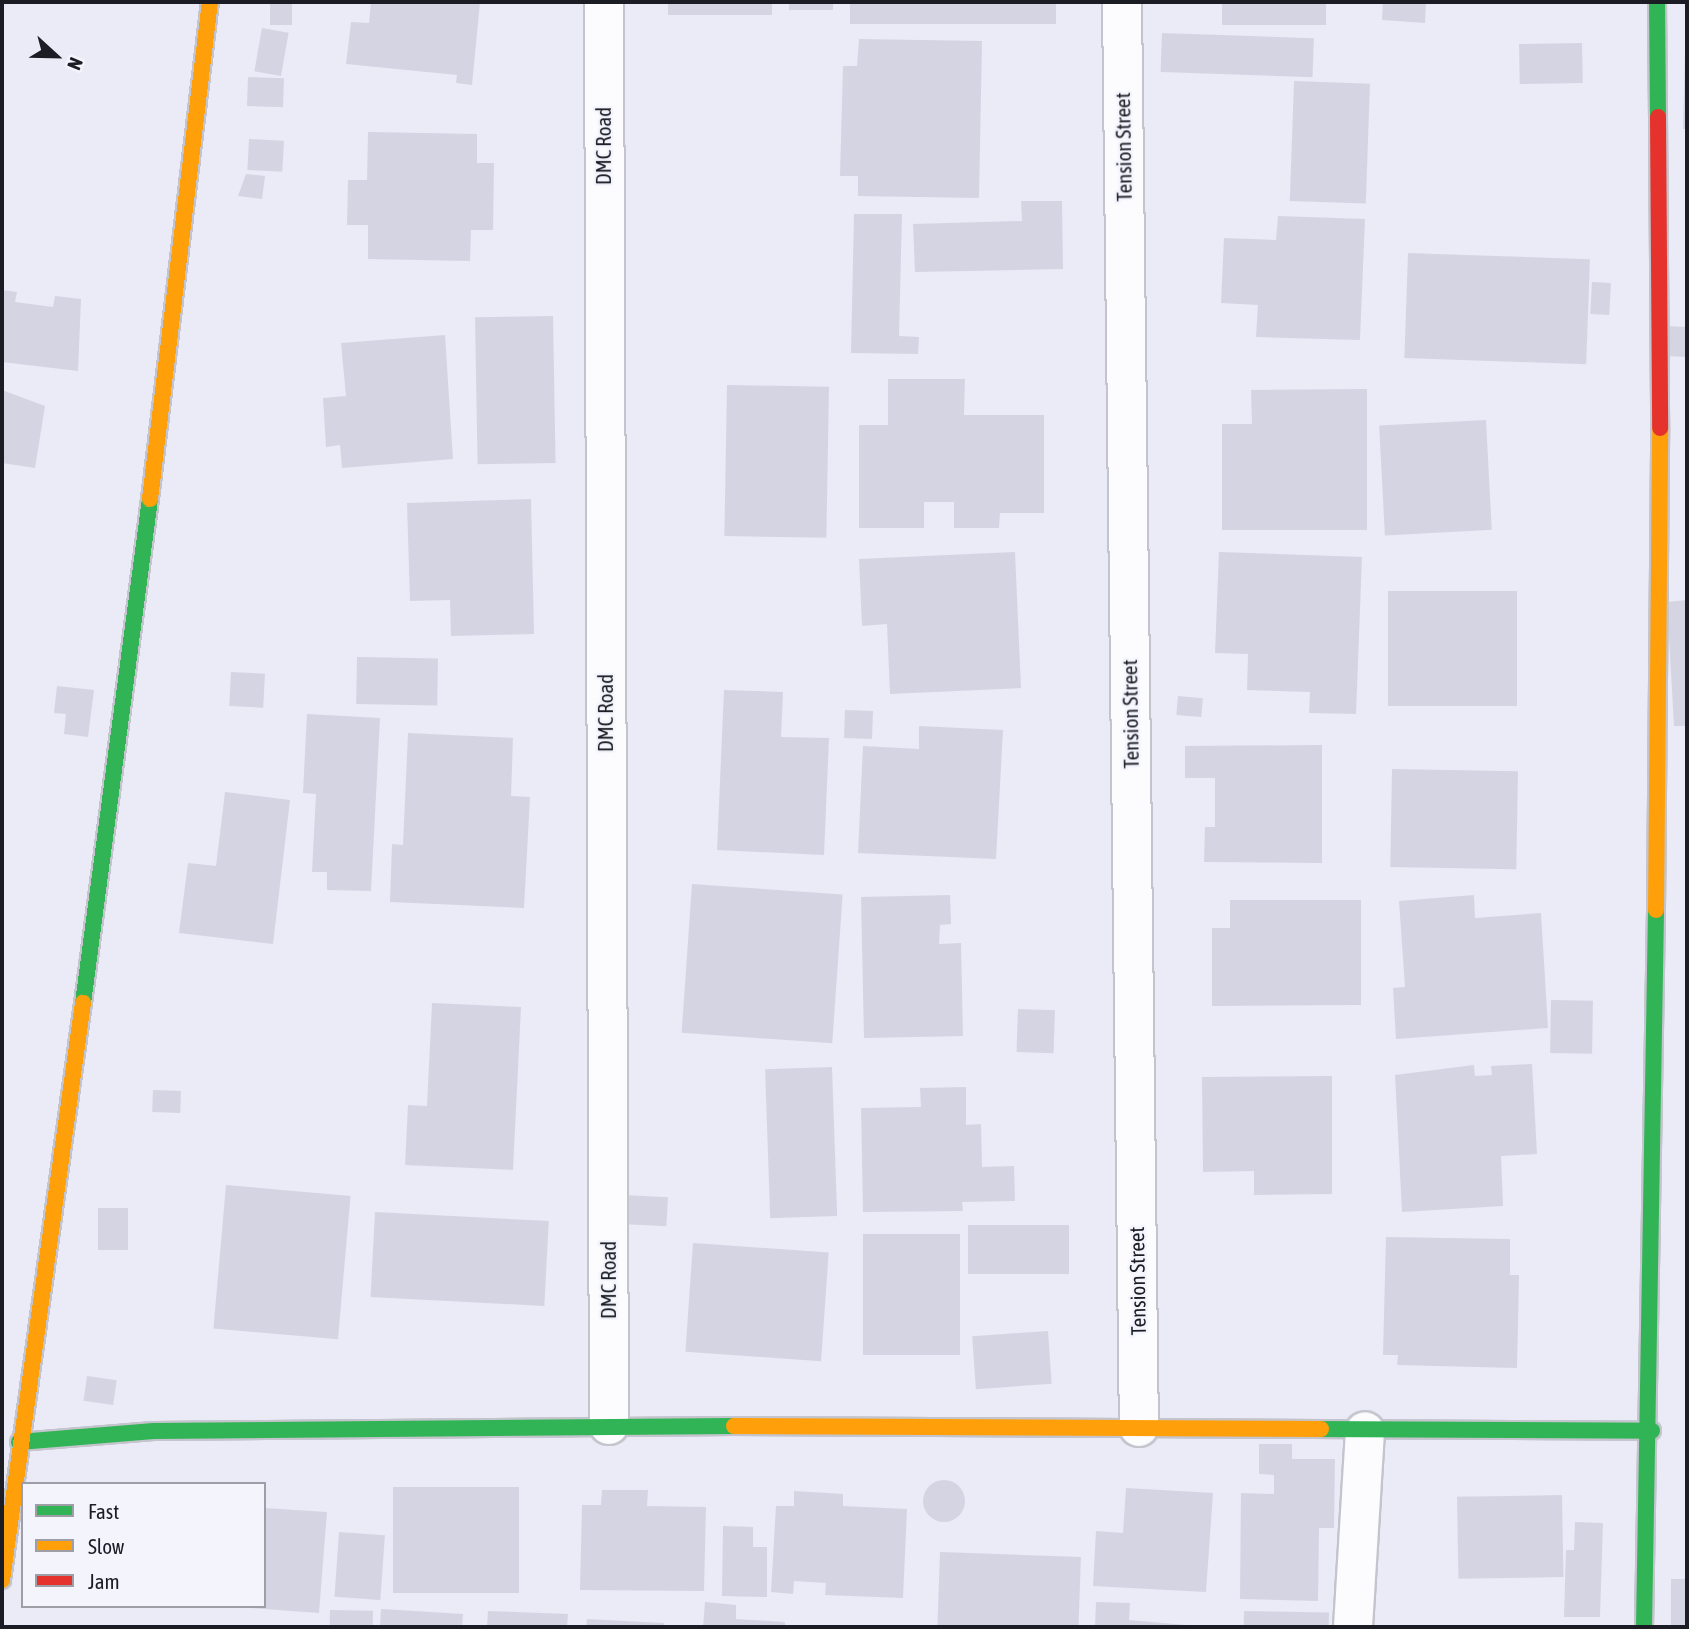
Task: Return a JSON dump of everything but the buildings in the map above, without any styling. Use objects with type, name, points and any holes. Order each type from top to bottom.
[{"type":"street","points":[[2,1580],[19,1443],[118,758],[210,2]]},
{"type":"street","name":"DMC Road","points":[[604,2],[609,1425]]},
{"type":"street","name":"Tension Street","points":[[1122,2],[1139,1427]]},
{"type":"street","points":[[1644,1627],[1651,1431],[1661,570],[1657,2]]},
{"type":"street","points":[[19,1443],[154,1430],[609,1425],[1651,1431]]},
{"type":"street","points":[[1353,1627],[1365,1431]]},
{"type":"traffic: fast","points":[[1657,2],[1658,117]]},
{"type":"traffic: fast","points":[[83,1003],[150,499]]},
{"type":"traffic: fast","points":[[1644,1627],[1656,910]]},
{"type":"traffic: fast","points":[[19,1442],[154,1431],[734,1426]]},
{"type":"traffic: fast","points":[[1321,1429],[1652,1431]]},
{"type":"traffic: slow","points":[[150,499],[210,2]]},
{"type":"traffic: slow","points":[[1656,910],[1660,428]]},
{"type":"traffic: slow","points":[[2,1580],[83,1003]]},
{"type":"traffic: slow","points":[[734,1426],[1321,1429]]},
{"type":"traffic: jam","points":[[1658,117],[1660,428]]}]
